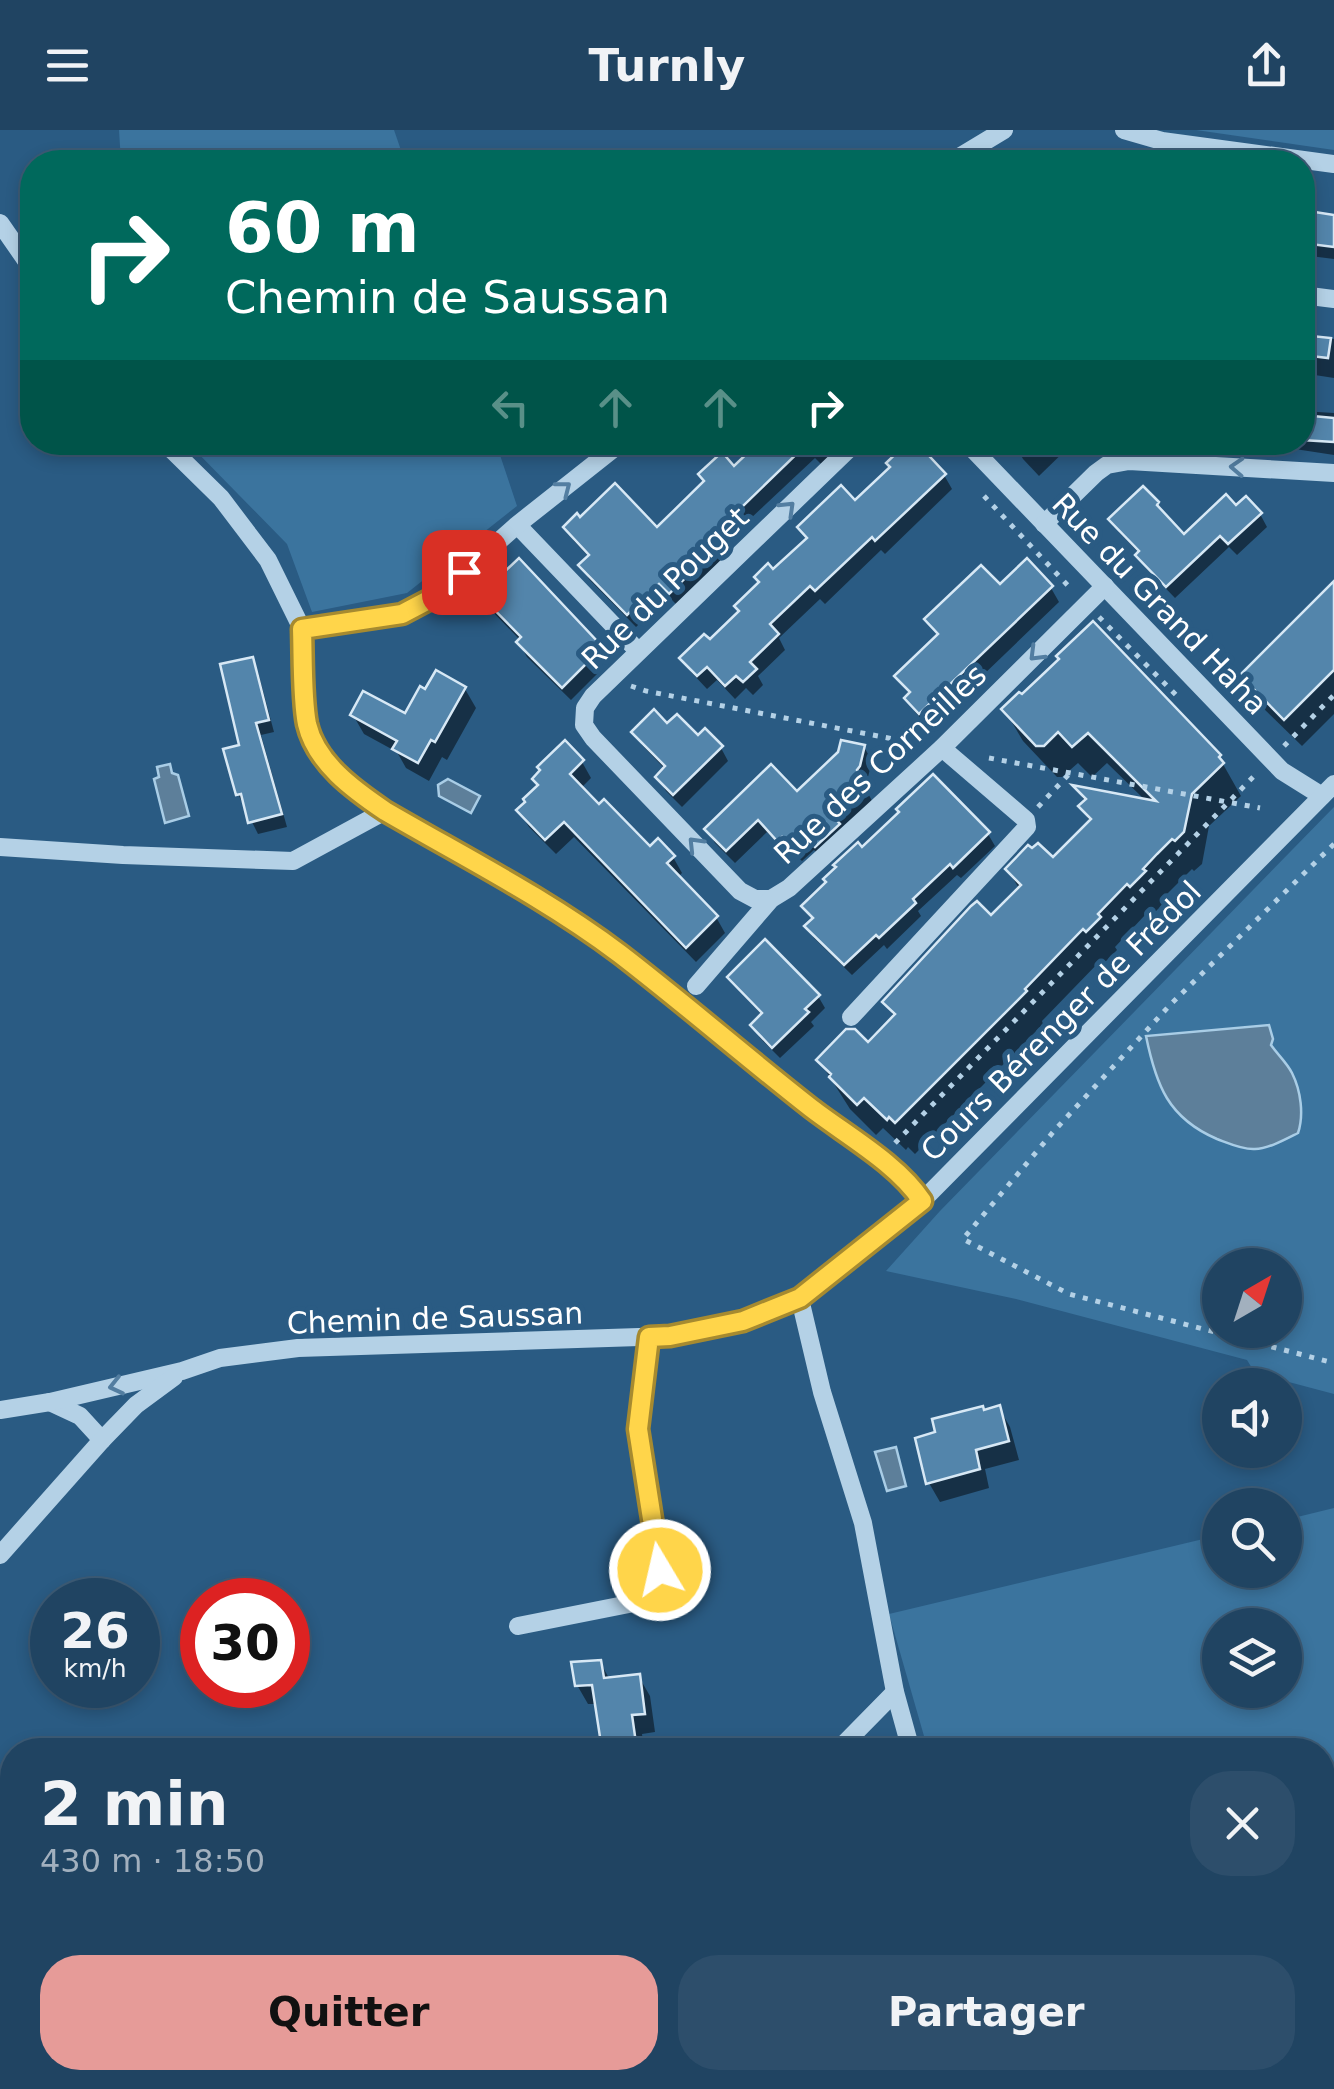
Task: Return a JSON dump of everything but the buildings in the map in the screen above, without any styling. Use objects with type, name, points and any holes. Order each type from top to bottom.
[{"type":"street","points":[[970,150],[1004,130]]},
{"type":"street","points":[[1124,130],[1162,141],[1229,150]]},
{"type":"street","points":[[0,223],[20,252]]},
{"type":"street","points":[[177,455],[222,498],[268,560],[302,629],[307,722],[324,759],[340,777],[385,811],[620,954],[797,1097],[886,1163],[922,1201]]},
{"type":"street","points":[[302,629],[402,614],[438,595],[606,455]]},
{"type":"street","name":"Rue du Pouget","points":[[771,899],[754,899],[740,891],[593,738],[584,725],[585,708],[843,455]]},
{"type":"street","name":"Rue du Grand Haha","points":[[978,455],[1282,771],[1328,790]]},
{"type":"street","points":[[1044,524],[1096,472],[1107,465],[1128,461],[1334,473]]},
{"type":"street","points":[[522,530],[638,652]]},
{"type":"street","name":"Rue des Corneilles","points":[[696,986],[771,899],[789,888],[942,748],[1105,586]]},
{"type":"street","points":[[851,1017],[1027,827],[1026,820],[942,748]]},
{"type":"street","name":"Cours Bérenger de Frédol","points":[[816,1284],[922,1201],[1328,790]]},
{"type":"street","points":[[0,848],[293,861],[385,811]]},
{"type":"street","name":"Chemin de Saussan","points":[[0,1410],[182,1371],[220,1358],[298,1348],[670,1336],[743,1321],[800,1298],[816,1284]]},
{"type":"street","points":[[800,1298],[822,1392],[863,1523],[894,1692],[907,1738]]},
{"type":"street","points":[[518,1626],[639,1602],[655,1589],[660,1570],[638,1429],[649,1337]]},
{"type":"street","points":[[0,1555],[102,1440],[136,1406],[182,1371]]},
{"type":"street","points":[[50,1402],[80,1416],[102,1440]]},
{"type":"street","points":[[850,1738],[894,1692]]},
{"type":"path","points":[[946,455],[961,471]]},
{"type":"path","points":[[975,486],[1074,592]]},
{"type":"path","points":[[886,1163],[1334,695]]},
{"type":"path","points":[[1026,820],[1071,772]]},
{"type":"path","points":[[1334,844],[1170,1004],[1054,1130],[962,1239],[1068,1294],[1334,1363]]},
{"type":"shaded area","points":[[119,130],[394,130],[401,150],[120,150]]},
{"type":"shaded area","points":[[1196,130],[1334,130],[1334,150]]},
{"type":"shaded area","points":[[200,455],[500,455],[517,506],[407,593],[312,612],[287,544]]},
{"type":"shaded area","points":[[170,764],[172,773],[178,775],[189,816],[165,823],[154,779],[159,777],[157,767]]},
{"type":"shaded area","points":[[448,779],[480,796],[471,813],[439,796],[438,785]]},
{"type":"shaded area","points":[[1334,807],[1334,1394],[1302,1385],[1302,1368],[1252,1368],[1247,1360],[1016,1299],[886,1271]]},
{"type":"shaded area","points":[[1269,1025],[1271,1045],[1290,1069],[1298,1087],[1298,1133],[1271,1146],[1250,1149],[1200,1131],[1167,1098],[1154,1070],[1146,1036]]},
{"type":"shaded area","points":[[896,1447],[906,1486],[887,1491],[875,1452]]},
{"type":"shaded area","points":[[1334,1508],[1334,1738],[925,1738],[889,1614],[1202,1539],[1202,1588],[1302,1588],[1302,1516]]},
{"type":"route","points":[[464,572],[438,595],[402,614],[302,629],[307,722],[324,759],[362,796],[572,921],[620,954],[890,1167],[922,1201],[800,1298],[743,1321],[649,1337],[638,1429],[660,1570]]}]
